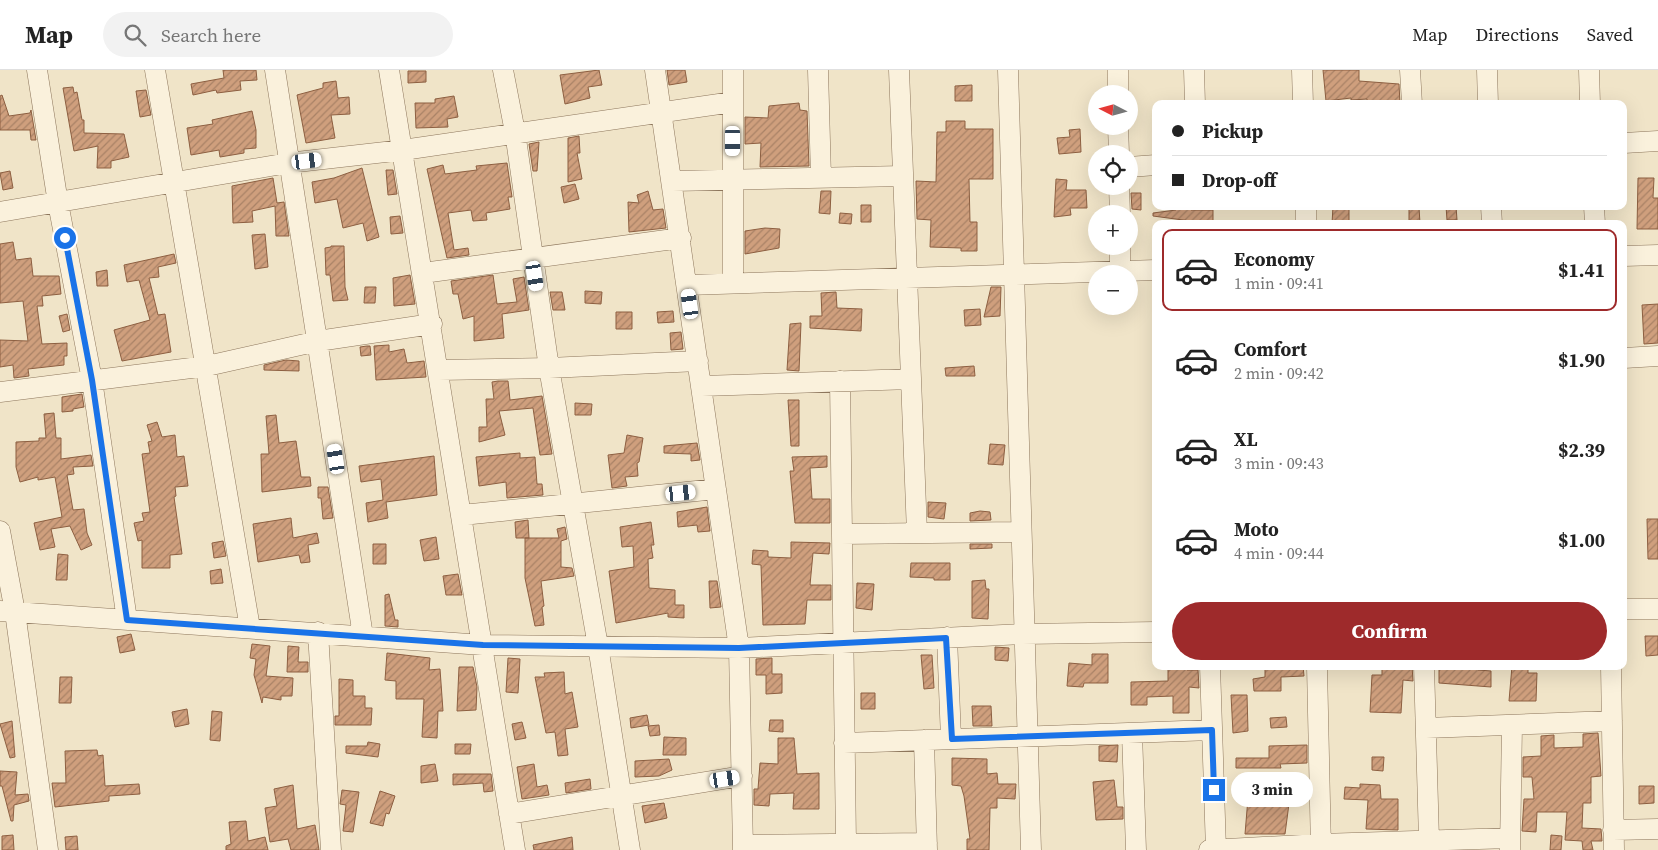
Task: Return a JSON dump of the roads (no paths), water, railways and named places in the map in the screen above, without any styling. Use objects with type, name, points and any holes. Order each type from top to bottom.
[{"type":"street","points":[[37,70],[58,202],[92,380],[127,620]]},
{"type":"street","points":[[155,70],[207,366],[250,628]]},
{"type":"street","points":[[275,70],[363,636]]},
{"type":"street","points":[[389,70],[432,324],[515,850]]},
{"type":"street","points":[[503,70],[515,132],[549,368],[574,503],[630,850]]},
{"type":"street","points":[[655,70],[663,112],[739,648],[743,847],[846,844],[927,847],[924,740]]},
{"type":"street","points":[[733,70],[733,282]]},
{"type":"street","points":[[818,70],[821,178]]},
{"type":"street","points":[[899,70],[917,533]]},
{"type":"street","points":[[1008,70],[1030,850]]},
{"type":"street","points":[[1118,70],[1118,85]]},
{"type":"street","points":[[1194,70],[1195,100]]},
{"type":"street","points":[[1302,70],[1303,100]]},
{"type":"street","points":[[1410,70],[1412,100]]},
{"type":"street","points":[[1488,70],[1488,100]]},
{"type":"street","points":[[1589,70],[1590,100]]},
{"type":"street","points":[[0,212],[173,181],[288,163],[403,150],[515,132],[733,102]]},
{"type":"street","points":[[1627,143],[1656,139]]},
{"type":"street","points":[[1138,166],[1152,165]]},
{"type":"street","points":[[673,182],[903,176]]},
{"type":"street","points":[[423,273],[681,238]]},
{"type":"street","points":[[1627,256],[1658,255]]},
{"type":"street","points":[[1138,270],[1152,270]]},
{"type":"street","points":[[687,285],[907,276],[1088,272]]},
{"type":"street","points":[[0,392],[207,366],[318,341],[432,324]]},
{"type":"street","points":[[1627,358],[1658,356]]},
{"type":"street","points":[[439,370],[698,362]]},
{"type":"street","points":[[702,386],[911,379]]},
{"type":"street","points":[[840,381],[846,844]]},
{"type":"street","points":[[462,514],[716,489]]},
{"type":"street","points":[[0,531],[8,612],[48,850]]},
{"type":"street","points":[[842,534],[1020,532]]},
{"type":"street","points":[[1627,609],[1658,609]]},
{"type":"street","points":[[8,612],[318,632],[483,645],[739,648],[1023,634],[1152,632]]},
{"type":"street","points":[[318,632],[331,850]]},
{"type":"street","points":[[946,638],[952,739]]},
{"type":"street","points":[[1210,670],[1216,850]]},
{"type":"street","points":[[1317,670],[1321,847]]},
{"type":"street","points":[[1424,670],[1429,840]]},
{"type":"street","points":[[1612,670],[1614,850]]},
{"type":"street","points":[[1426,728],[1612,721]]},
{"type":"street","points":[[1209,850],[1321,847],[1429,840],[1510,844],[1512,725]]},
{"type":"street","points":[[844,743],[1212,730]]},
{"type":"street","points":[[1132,732],[1136,850]]},
{"type":"street","points":[[509,814],[742,776]]},
{"type":"street","points":[[1613,830],[1658,829]]}]
